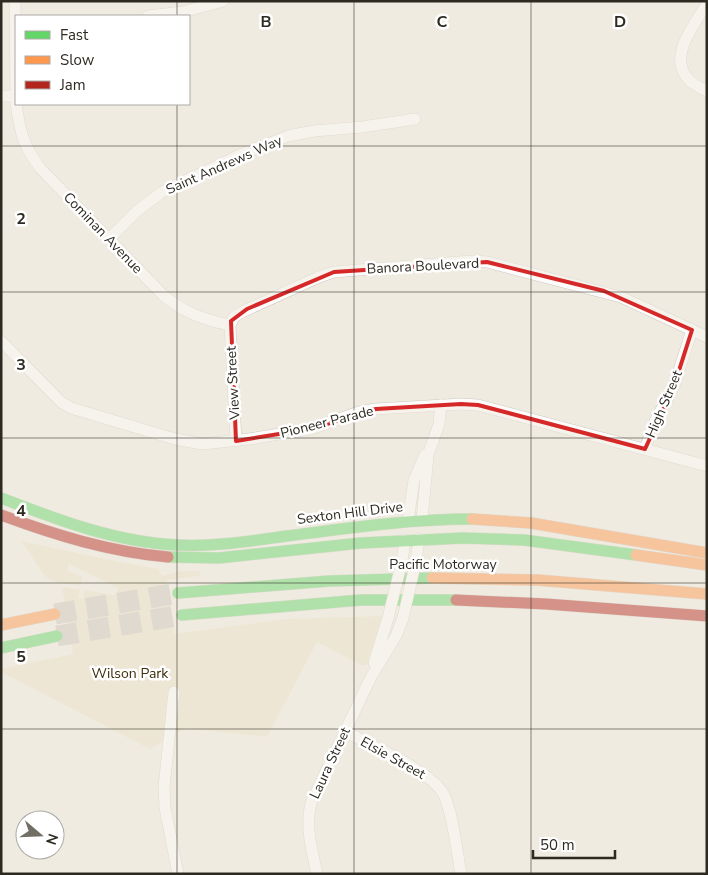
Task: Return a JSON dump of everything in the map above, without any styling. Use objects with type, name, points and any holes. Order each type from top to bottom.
[{"type":"main road","name":"Sexton Hill Drive","points":[[1,498],[46,515],[117,537],[175,545],[228,544],[408,521],[472,518],[576,531],[679,550],[707,553]]},
{"type":"main road","points":[[1,515],[98,546],[170,558],[213,558],[405,540],[485,538],[542,541],[707,565]]},
{"type":"main road","points":[[420,540],[422,520]]},
{"type":"main road","points":[[405,540],[408,521]]},
{"type":"main road","name":"Pacific Motorway","points":[[178,594],[302,582],[446,578],[564,583],[707,594]]},
{"type":"main road","points":[[182,615],[304,603],[385,599],[444,599],[526,602],[707,616]]},
{"type":"main road","points":[[1,625],[55,614]]},
{"type":"main road","points":[[1,648],[57,636]]},
{"type":"street","name":"Cominan Avenue","points":[[15,1],[16,15]]},
{"type":"street","points":[[156,15],[182,12],[223,1]]},
{"type":"street","points":[[707,4],[685,42],[680,56],[682,70],[690,82],[707,91]]},
{"type":"street","points":[[1,96],[15,101]]},
{"type":"street","name":"Cominan Avenue","points":[[17,105],[21,134],[28,153],[40,168],[175,304],[198,316],[230,325]]},
{"type":"street","name":"Saint Andrews Way","points":[[109,239],[137,211],[162,192],[242,154],[288,136],[314,131],[356,128],[415,119]]},
{"type":"street","name":"Banora Boulevard","points":[[230,325],[234,317],[242,312],[334,272],[472,261],[501,265],[604,291],[707,337]]},
{"type":"street","name":"View Street","points":[[230,325],[236,441]]},
{"type":"street","name":"High Street","points":[[645,449],[655,421],[674,386],[692,330]]},
{"type":"street","name":"Pioneer Parade","points":[[1,341],[61,402],[71,408],[191,442],[214,443],[236,441],[310,429],[359,412],[376,409],[478,405],[707,466]]},
{"type":"street","points":[[408,521],[415,476],[432,443],[439,424],[441,405]]},
{"type":"street","points":[[422,520],[426,469],[432,443]]},
{"type":"street","name":"Laura Street","points":[[367,686],[388,618],[402,561],[405,540]]},
{"type":"street","name":"Laura Street","points":[[317,874],[308,828],[308,811],[344,731],[367,686],[393,642],[403,618],[420,540]]},
{"type":"street","points":[[174,692],[164,788],[165,808],[178,874]]},
{"type":"street","name":"Elsie Street","points":[[344,731],[417,770],[439,787],[447,802],[461,874]]},
{"type":"highlighted area","points":[[487,262],[604,291],[692,330],[674,386],[645,449],[478,405],[461,404],[376,409],[310,429],[236,441],[231,321],[247,309],[334,272]]},
{"type":"green space","name":"Wilson Park","points":[[20,541],[158,569],[162,576],[180,571],[200,571],[200,576],[166,580],[174,634],[285,619],[383,616],[367,665],[361,665],[317,642],[267,737],[185,728],[150,749],[1,672],[1,669],[73,654],[62,587],[80,590],[78,597],[83,599],[84,590],[115,595],[118,588],[69,564],[67,570],[83,577],[80,585],[53,581],[44,574]]},
{"type":"tunnel","points":[[55,614],[178,593]]},
{"type":"tunnel","points":[[57,636],[182,615]]},
{"type":"traffic: fast","points":[[1,498],[65,522],[109,535],[177,545],[246,542],[379,524],[472,519]]},
{"type":"traffic: fast","points":[[168,557],[219,558],[361,543],[463,538],[524,540],[636,555]]},
{"type":"traffic: fast","points":[[178,593],[329,581],[432,578]]},
{"type":"traffic: fast","points":[[182,615],[361,600],[456,600]]},
{"type":"traffic: fast","points":[[1,648],[57,636]]},
{"type":"traffic: slow","points":[[472,519],[531,523],[707,553]]},
{"type":"traffic: slow","points":[[636,555],[707,565]]},
{"type":"traffic: slow","points":[[432,578],[537,580],[707,594]]},
{"type":"traffic: slow","points":[[1,625],[55,614]]},
{"type":"traffic: jam","points":[[1,515],[83,542],[146,555],[168,557]]},
{"type":"traffic: jam","points":[[456,600],[546,604],[707,616]]}]
